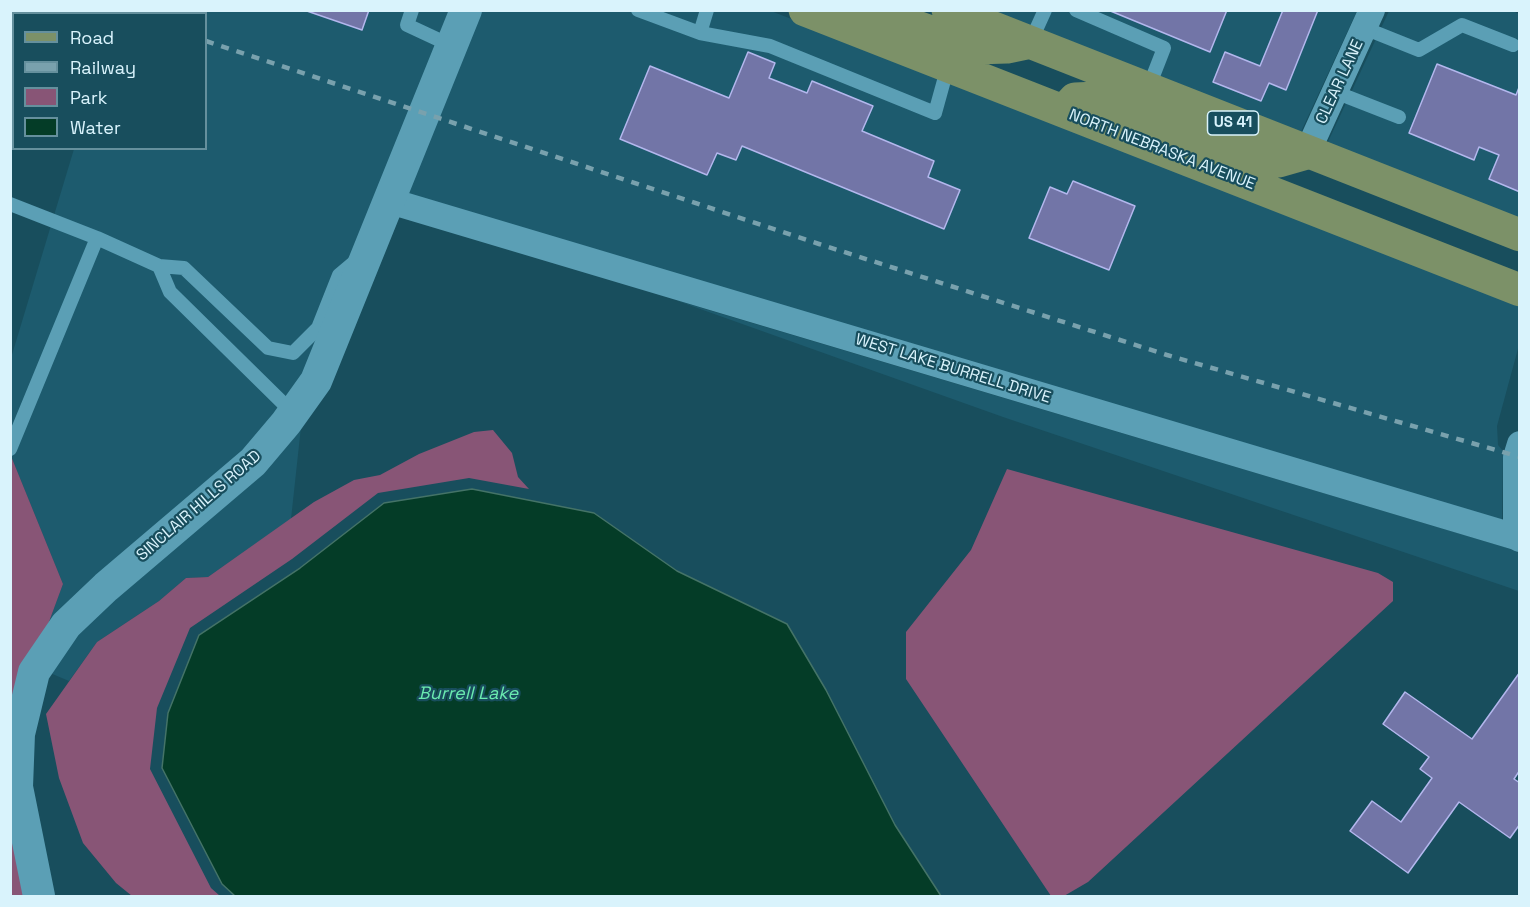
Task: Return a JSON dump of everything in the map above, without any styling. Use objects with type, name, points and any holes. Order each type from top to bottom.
[{"type":"main road","name":"NORTH NEBRASKA AVENUE","points":[[805,10],[1520,290]]},
{"type":"main road","points":[[870,10],[975,48],[1007,47],[1030,43]]},
{"type":"main road","name":"US 41","points":[[948,10],[1520,235]]},
{"type":"main road","points":[[1064,111],[1075,99],[1098,98],[1141,117],[1263,160],[1279,161],[1307,153]]},
{"type":"street","name":"SINCLAIR HILLS ROAD","points":[[39,897],[17,787],[19,734],[34,672],[66,625],[106,587],[254,462],[316,381],[466,10]]},
{"type":"street","name":"CLEAR LANE","points":[[1307,153],[1368,19]]},
{"type":"street","name":"WEST LAKE BURRELL DRIVE","points":[[390,201],[1518,538],[1516,457],[1520,444]]},
{"type":"lane","points":[[412,10],[407,24],[452,46]]},
{"type":"lane","points":[[638,10],[700,33],[770,46],[935,112],[948,66]]},
{"type":"lane","points":[[700,33],[707,10]]},
{"type":"lane","points":[[1030,43],[1045,10]]},
{"type":"lane","points":[[1076,10],[1164,48],[1148,89]]},
{"type":"lane","points":[[1368,19],[1419,50],[1462,25],[1513,45]]},
{"type":"lane","points":[[1335,92],[1399,117]]},
{"type":"lane","points":[[10,204],[97,238],[159,266],[184,268],[268,348],[292,354],[318,328],[339,275],[370,248]]},
{"type":"lane","points":[[10,449],[97,238]]},
{"type":"lane","points":[[159,266],[170,292],[293,413]]},
{"type":"shaded area","points":[[1511,10],[1519,14],[1519,222],[1326,146],[1389,11]]},
{"type":"shaded area","points":[[44,11],[451,11],[303,375],[275,415],[243,453],[46,630],[63,584],[11,456],[11,358],[74,150],[207,150],[207,12]]},
{"type":"shaded area","points":[[481,11],[771,11],[1519,304],[1519,345],[1497,426],[1498,445],[1503,451],[1502,520],[408,194]]},
{"type":"shaded area","points":[[982,11],[1357,11],[1299,136]]},
{"type":"shaded area","points":[[675,300],[1511,549],[1519,553],[1519,591],[1003,417]]},
{"type":"shaded area","points":[[301,427],[291,519],[208,577],[186,578],[159,601],[97,642],[69,681],[50,673],[78,634]]},
{"type":"green space","points":[[493,430],[512,453],[518,477],[529,489],[469,478],[378,493],[292,559],[190,628],[157,708],[150,769],[211,888],[220,896],[132,896],[116,883],[83,843],[59,778],[46,714],[97,642],[159,601],[186,578],[208,577],[314,502],[354,480],[380,475],[419,454],[474,432]]},
{"type":"green space","points":[[11,456],[63,584],[46,630],[11,709]]},
{"type":"green space","points":[[1007,469],[1378,573],[1393,582],[1393,601],[1088,882],[1064,896],[1051,896],[906,679],[906,632],[971,550]]},
{"type":"green space","points":[[10,829],[26,896],[11,896]]},
{"type":"water","name":"Burrell Lake","points":[[472,489],[594,513],[677,571],[787,624],[826,690],[895,825],[941,896],[235,896],[222,884],[162,768],[168,713],[199,635],[300,568],[384,503]]},
{"type":"building","points":[[304,10],[369,10],[362,30]]},
{"type":"building","points":[[1108,10],[1227,10],[1210,52]]},
{"type":"building","points":[[1283,10],[1318,10],[1286,90],[1269,83],[1261,101],[1213,82],[1225,52],[1260,66]]},
{"type":"building","points":[[748,52],[775,63],[769,78],[807,93],[812,81],[873,106],[862,131],[934,161],[928,177],[960,190],[944,229],[742,146],[736,160],[717,153],[707,175],[620,139],[650,66],[729,98]]},
{"type":"building","points":[[1437,64],[1516,95],[1520,85],[1520,192],[1489,179],[1499,155],[1479,147],[1474,160],[1409,133]]},
{"type":"building","points":[[1073,181],[1135,206],[1109,270],[1029,238],[1050,187],[1067,194]]},
{"type":"building","points":[[1520,672],[1520,770],[1514,779],[1520,783],[1520,824],[1510,838],[1459,802],[1408,873],[1350,831],[1372,801],[1401,822],[1432,778],[1420,769],[1429,757],[1383,724],[1405,692],[1472,739]]},
{"type":"railway","points":[[116,10],[120,12]]},
{"type":"railway","points":[[207,41],[819,244],[1167,355],[1520,457]]}]
